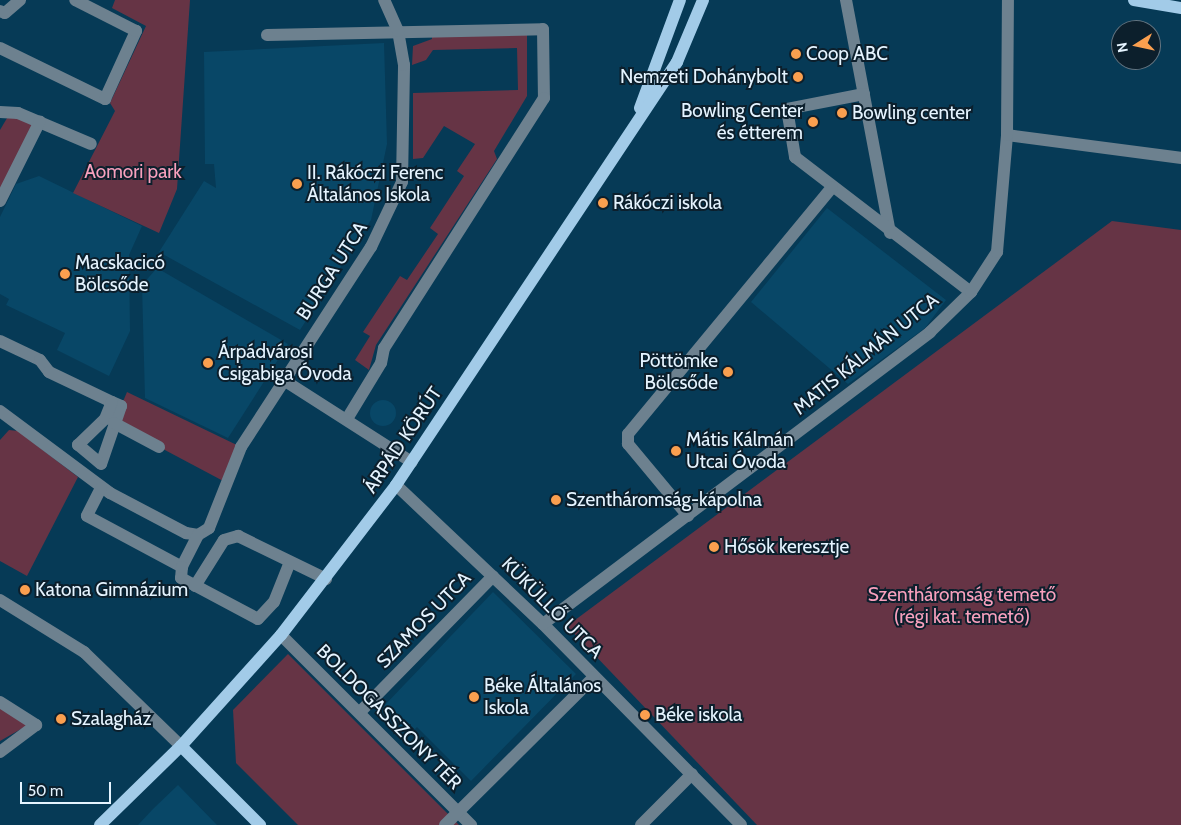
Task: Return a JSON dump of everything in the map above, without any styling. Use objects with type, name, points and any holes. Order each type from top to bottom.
[{"type":"main road","name":"ÁRPÁD KÖRÚT","points":[[629,134],[680,0]]},
{"type":"main road","name":"ÁRPÁD KÖRÚT","points":[[100,825],[181,746],[281,635],[326,579],[396,485],[677,62],[702,0]]},
{"type":"main road","points":[[1134,0],[1179,8]]},
{"type":"main road","points":[[181,746],[260,825]]},
{"type":"street","points":[[0,11],[5,13],[20,0]]},
{"type":"street","points":[[0,48],[105,99],[136,31],[75,0]]},
{"type":"street","name":"BURGA UTCA","points":[[182,567],[192,534],[211,524],[241,447],[282,378],[371,247],[402,182],[404,65],[398,32],[384,0]]},
{"type":"street","points":[[846,0],[890,234]]},
{"type":"street","name":"MATIS KÁLMÁN UTCA","points":[[543,624],[930,332],[970,292],[997,252],[1007,135],[1008,0]]},
{"type":"street","points":[[267,35],[543,29],[544,98],[384,348],[381,363],[347,419]]},
{"type":"street","points":[[864,94],[787,109],[795,157],[890,234],[970,292]]},
{"type":"street","points":[[0,112],[40,121],[91,144]]},
{"type":"street","points":[[0,202],[40,121]]},
{"type":"street","points":[[1007,135],[1181,158]]},
{"type":"street","points":[[688,516],[628,444],[628,434],[832,187]]},
{"type":"street","points":[[0,341],[40,360],[49,372],[121,406],[100,464],[78,445],[105,419],[112,402]]},
{"type":"street","points":[[282,378],[412,462]]},
{"type":"street","points":[[2,416],[101,488],[192,534]]},
{"type":"street","points":[[114,423],[159,447]]},
{"type":"street","name":"KÜKÜLLŐ UTCA","points":[[396,485],[543,624],[741,825]]},
{"type":"street","points":[[101,488],[87,516],[182,567],[181,578],[258,619],[274,602],[290,562]]},
{"type":"street","points":[[195,586],[224,540],[238,536],[326,579]]},
{"type":"street","name":"SZAMOS UTCA","points":[[360,712],[493,576]]},
{"type":"street","points":[[0,600],[84,652],[181,746]]},
{"type":"street","name":"BOLDOGASSZONY TÉR","points":[[281,635],[471,825]]},
{"type":"street","points":[[445,825],[594,677]]},
{"type":"street","points":[[0,702],[36,725],[0,752]]},
{"type":"street","points":[[641,825],[692,774]]},
{"type":"shaded area","name":"II. Rákóczi Ferenc Általános Iskola","points":[[384,43],[387,144],[371,220],[300,330],[159,252],[204,181],[216,188],[214,164],[205,164],[204,52]]},
{"type":"shaded area","name":"Macskacicó Bölcsőde","points":[[39,176],[142,226],[129,255],[130,331],[109,376],[57,350],[65,333],[6,305],[9,299],[0,294],[0,217],[16,184]]},
{"type":"shaded area","points":[[827,208],[946,300],[925,328],[848,384],[751,302]]},
{"type":"shaded area","name":"Árpádvárosi Csigabiga Óvoda","points":[[157,268],[288,344],[228,438],[145,398],[142,285]]},
{"type":"shaded area","points":[[383,400],[392,404],[396,413],[392,422],[383,426],[374,422],[370,413],[374,404]]},
{"type":"shaded area","name":"Béke Általános Iskola","points":[[493,592],[576,674],[471,781],[417,727],[409,735],[382,708]]},
{"type":"shaded area","points":[[178,785],[217,825],[138,825],[153,809]]},
{"type":"green space","name":"Aomori park","points":[[115,0],[190,0],[177,189],[159,233],[73,193],[115,111],[110,103],[146,26],[112,8]]},
{"type":"green space","points":[[527,29],[527,96],[494,151],[497,159],[376,345],[369,370],[355,360],[370,336],[363,332],[400,276],[407,280],[438,234],[430,228],[464,176],[457,171],[475,144],[444,126],[423,158],[413,159],[413,93],[518,90],[517,48],[433,50],[426,60],[412,65],[413,46],[432,39],[432,31]]},
{"type":"green space","points":[[10,113],[40,121],[0,189],[0,130]]},
{"type":"green space","name":"Szentháromság temető (régi kat. temető)","points":[[1112,221],[1181,230],[1181,825],[757,825],[567,626]]},
{"type":"green space","points":[[127,392],[241,447],[227,483],[114,423]]},
{"type":"green space","points":[[9,430],[18,431],[78,477],[27,576],[0,561],[0,440]]},
{"type":"green space","points":[[288,654],[459,825],[298,825],[236,763],[233,710]]},
{"type":"green space","points":[[0,708],[28,725],[0,741]]},
{"type":"place","name":"Coop ABC","points":[[796,54]]},
{"type":"place","name":"Nemzeti Dohánybolt","points":[[798,77]]},
{"type":"place","name":"Bowling center","points":[[842,113]]},
{"type":"place","name":"Bowling Center és étterem","points":[[813,122]]},
{"type":"place","name":"II. Rákóczi Ferenc Általános Iskola","points":[[297,184]]},
{"type":"place","name":"Rákóczi iskola","points":[[603,203]]},
{"type":"place","name":"Macskacicó Bölcsőde","points":[[65,274]]},
{"type":"place","name":"Árpádvárosi Csigabiga Óvoda","points":[[208,363]]},
{"type":"place","name":"Pöttömke Bölcsőde","points":[[728,372]]},
{"type":"place","name":"Mátis Kálmán Utcai Óvoda","points":[[676,451]]},
{"type":"place","name":"Szentháromság-kápolna","points":[[556,500]]},
{"type":"place","name":"Hősök keresztje","points":[[714,547]]},
{"type":"place","name":"Katona Gimnázium","points":[[25,590]]},
{"type":"place","name":"Béke Általános Iskola","points":[[474,697]]},
{"type":"place","name":"Béke iskola","points":[[645,715]]},
{"type":"place","name":"Szalagház","points":[[61,719]]}]
